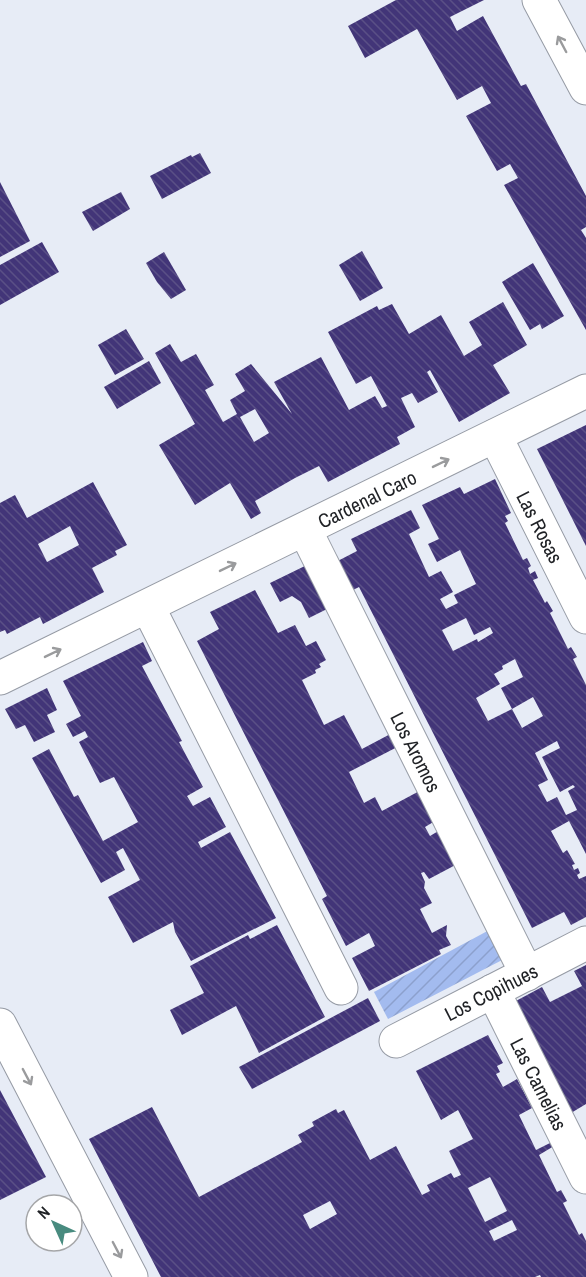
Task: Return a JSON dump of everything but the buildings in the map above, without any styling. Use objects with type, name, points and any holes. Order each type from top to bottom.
[{"type":"street","points":[[539,0],[586,88]]},
{"type":"street","name":"Cardenal Caro","points":[[0,678],[586,391]]},
{"type":"street","name":"Las Rosas","points":[[495,436],[586,617]]},
{"type":"street","name":"Los Aromos","points":[[304,530],[527,974]]},
{"type":"street","points":[[148,607],[341,988]]},
{"type":"street","name":"Los Copihues","points":[[396,1041],[586,943]]},
{"type":"street","name":"Las Camelias","points":[[492,991],[586,1177]]},
{"type":"street","points":[[0,1025],[132,1277]]},
{"type":"shaded area","points":[[493,928],[508,957],[388,1019],[374,992]]}]
